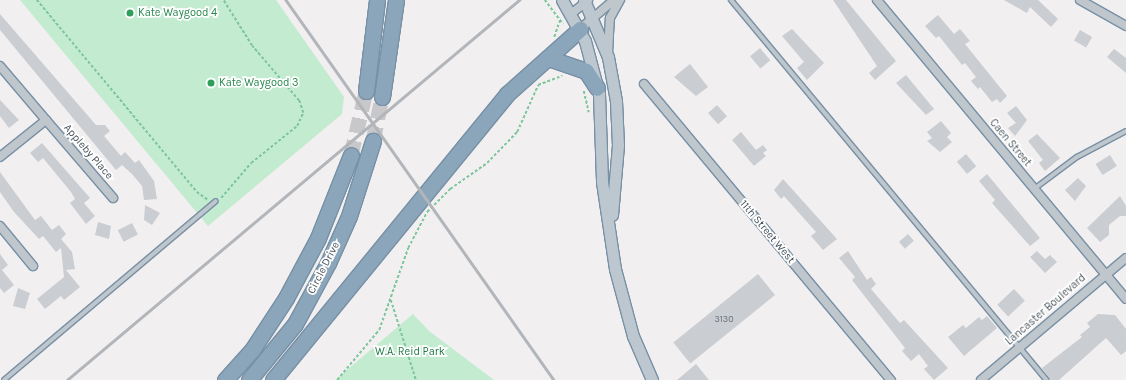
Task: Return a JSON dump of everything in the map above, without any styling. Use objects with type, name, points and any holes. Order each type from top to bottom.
[{"type":"highway","points":[[366,91],[377,0]]},
{"type":"highway","points":[[382,97],[396,0]]},
{"type":"highway","points":[[273,380],[314,333],[455,155],[507,94],[575,33]]},
{"type":"highway","points":[[548,58],[569,63],[586,71],[590,88]]},
{"type":"highway","name":"Circle Drive","points":[[249,380],[295,324],[328,263],[349,216],[373,141]]},
{"type":"highway","name":"Circle Drive","points":[[225,380],[252,350],[286,298],[318,238],[351,155]]},
{"type":"main road","points":[[562,0],[571,14],[590,88],[602,182],[620,295],[652,380]]},
{"type":"main road","points":[[586,1],[594,16],[608,56],[616,101],[618,145],[610,231]]},
{"type":"street","points":[[575,33],[614,0]]},
{"type":"street","points":[[608,56],[610,18],[620,0]]},
{"type":"street","name":"Caen Street","points":[[878,0],[1126,300]]},
{"type":"street","points":[[1080,0],[1126,26]]},
{"type":"street","points":[[571,14],[586,1]]},
{"type":"street","name":"Appleby Place","points":[[0,66],[113,198]]},
{"type":"street","name":"11th Street West","points":[[644,84],[891,380]]},
{"type":"street","points":[[0,157],[46,120]]},
{"type":"street","points":[[0,226],[33,266]]},
{"type":"street","name":"Lancaster Boulevard","points":[[980,380],[1020,348],[1104,274],[1126,258]]},
{"type":"lane","points":[[731,0],[1047,380]]},
{"type":"lane","points":[[1034,189],[1077,157],[1126,131]]},
{"type":"lane","points":[[4,380],[216,200]]},
{"type":"path","points":[[37,0],[197,192],[206,200],[216,200],[226,194],[261,153],[297,126],[303,113],[299,101],[252,46],[223,0]]},
{"type":"path","points":[[545,0],[575,33]]},
{"type":"path","points":[[337,380],[379,330],[408,248],[427,212],[450,189],[494,157],[516,132],[538,84],[565,76],[569,63]]},
{"type":"path","points":[[590,88],[590,116]]},
{"type":"path","points":[[391,299],[416,380]]},
{"type":"green space","points":[[20,0],[276,0],[344,97],[342,114],[208,226]]},
{"type":"green space","name":"W.A. Reid Park","points":[[413,314],[429,331],[494,380],[335,380]]},
{"type":"building","points":[[833,0],[846,0],[896,61],[875,80],[869,73],[877,66]]},
{"type":"building","points":[[1004,0],[1038,0],[1058,19],[1051,27],[1030,7],[1027,13]]},
{"type":"building","points":[[0,14],[96,125],[105,125],[110,131],[104,136],[121,156],[125,152],[135,163],[139,160],[154,181],[157,199],[144,200],[142,186],[132,174],[122,165],[116,170],[0,30]]},
{"type":"building","points":[[938,15],[954,34],[960,29],[970,41],[965,44],[1007,96],[1000,103],[997,99],[992,102],[980,87],[978,89],[971,81],[976,77],[965,63],[962,65],[939,36],[936,38],[925,26]]},
{"type":"building","points":[[792,29],[824,63],[807,80],[797,68],[804,62],[782,36]]},
{"type":"building","points":[[1080,30],[1092,37],[1086,47],[1074,40]]},
{"type":"building","points":[[760,48],[770,60],[760,69],[750,56]]},
{"type":"building","points":[[1114,49],[1126,58],[1126,73],[1107,57]]},
{"type":"building","points":[[690,64],[708,87],[696,96],[674,77]]},
{"type":"building","points":[[906,75],[934,109],[926,115],[896,83]]},
{"type":"building","points":[[0,100],[19,120],[9,128],[0,116]]},
{"type":"building","points":[[717,105],[727,116],[718,124],[708,113]]},
{"type":"building","points":[[1016,106],[1027,120],[1015,136],[1008,128],[1016,123],[1007,113]]},
{"type":"building","points":[[941,121],[951,133],[947,137],[952,142],[940,152],[927,141],[932,138],[927,132]]},
{"type":"building","points":[[741,132],[756,150],[763,145],[767,150],[763,153],[766,156],[754,166],[732,140]]},
{"type":"building","points":[[1037,134],[1060,158],[1045,171],[1039,163],[1043,160],[1028,141]]},
{"type":"building","points":[[42,143],[90,198],[84,203],[95,216],[86,224],[70,203],[75,199],[71,192],[43,158],[38,162],[30,153]]},
{"type":"building","points":[[966,154],[976,166],[967,174],[957,162]]},
{"type":"building","points":[[1110,155],[1117,166],[1102,175],[1096,164]]},
{"type":"building","points":[[0,172],[35,220],[41,216],[52,230],[59,225],[66,234],[61,239],[72,252],[75,269],[66,270],[80,287],[64,300],[61,296],[45,309],[37,299],[64,277],[61,248],[56,252],[43,236],[39,239],[14,212],[0,192]]},
{"type":"building","points":[[987,174],[1040,238],[1030,246],[992,203],[995,200],[979,181]]},
{"type":"building","points":[[1078,178],[1086,186],[1075,201],[1065,190]]},
{"type":"building","points":[[783,179],[837,239],[823,250],[811,236],[816,232],[784,196],[781,199],[774,190]]},
{"type":"building","points":[[1120,196],[1126,206],[1126,216],[1120,216],[1109,225],[1109,235],[1100,242],[1087,228]]},
{"type":"building","points":[[145,205],[160,213],[152,225],[144,220]]},
{"type":"building","points":[[98,222],[111,226],[109,239],[95,235]]},
{"type":"building","points":[[132,223],[138,235],[124,242],[118,230]]},
{"type":"building","points":[[908,234],[914,241],[905,249],[899,242]]},
{"type":"building","points":[[848,251],[867,280],[871,277],[876,284],[871,289],[900,323],[904,320],[948,368],[934,380],[924,369],[928,366],[919,354],[911,361],[902,351],[905,348],[852,280],[855,277],[839,258]]},
{"type":"building","points":[[1037,251],[1045,259],[1050,255],[1057,262],[1045,273],[1030,257]]},
{"type":"building","points":[[0,254],[8,265],[2,270],[14,285],[4,293],[0,288]]},
{"type":"building","points":[[758,274],[775,295],[690,364],[673,343]]},
{"type":"building","points":[[18,288],[30,293],[25,309],[13,306]]},
{"type":"building","points":[[1014,289],[1025,301],[1008,316],[997,305]]},
{"type":"building","points":[[1098,314],[1115,315],[1126,329],[1126,351],[1121,355],[1106,338],[1059,380],[1051,380],[1042,368],[1082,337],[1080,335],[1090,327],[1087,323]]},
{"type":"building","points":[[987,316],[997,328],[964,356],[948,337],[963,325],[966,328],[979,317],[982,320]]},
{"type":"building","points":[[696,364],[709,380],[677,380]]},
{"type":"tunnel","points":[[351,155],[366,91]]},
{"type":"tunnel","points":[[373,141],[382,97]]},
{"type":"railway","points":[[286,0],[554,380]]},
{"type":"railway","points":[[67,380],[519,0]]},
{"type":"place","name":"Kate Waygood 4","points":[[130,13]]},
{"type":"place","name":"Kate Waygood 3","points":[[211,83]]}]
